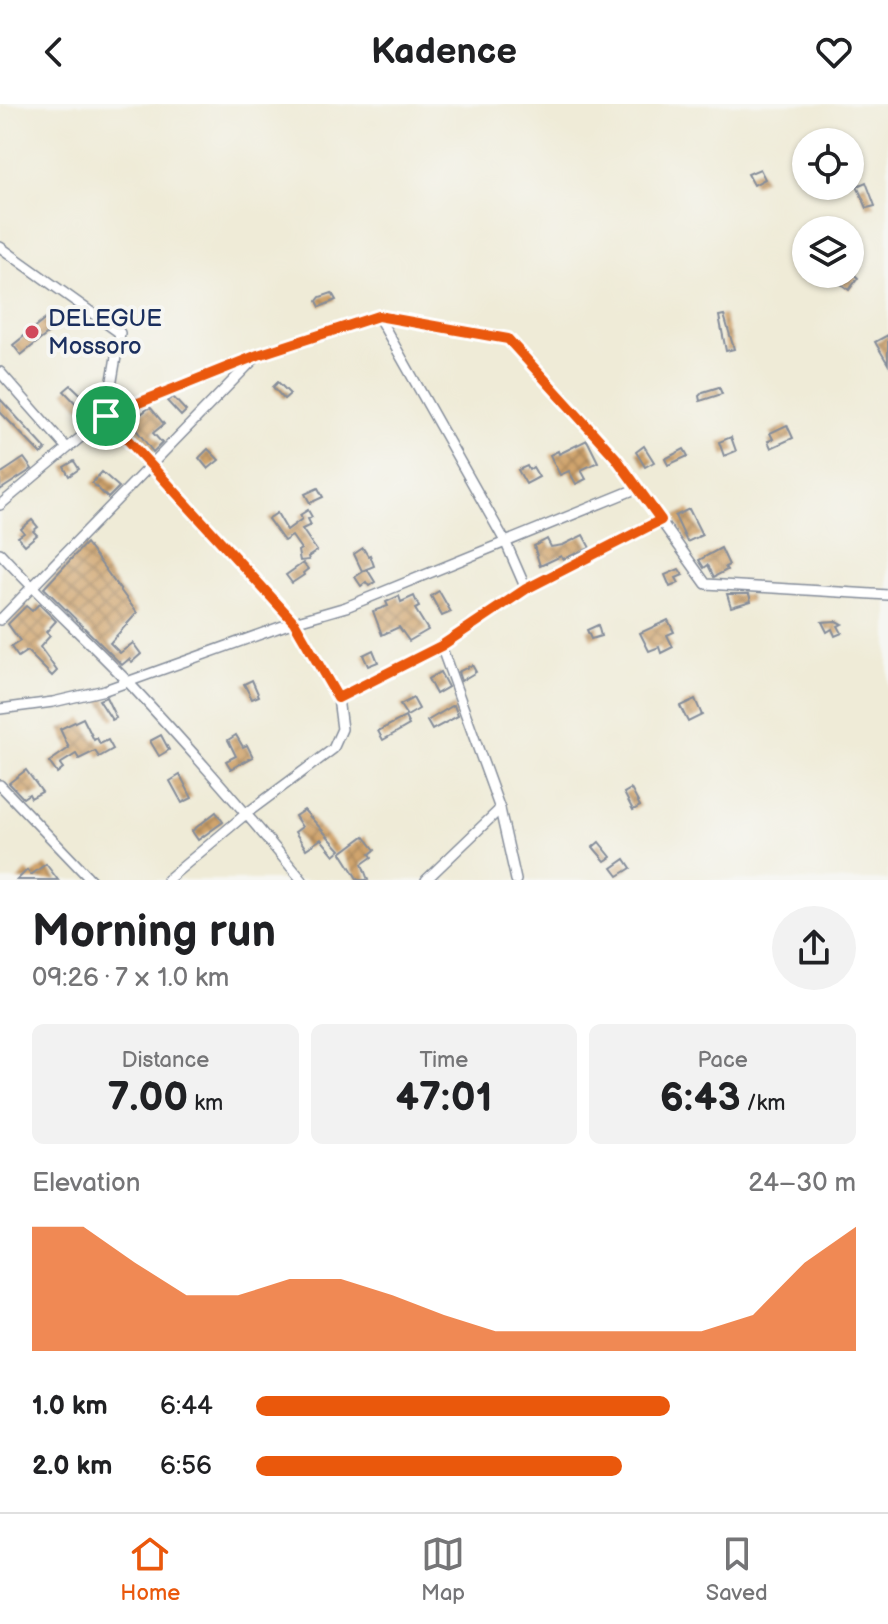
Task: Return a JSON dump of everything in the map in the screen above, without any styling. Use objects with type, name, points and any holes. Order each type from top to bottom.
[{"type":"street","points":[[0,247],[120,333],[106,416]]},
{"type":"street","points":[[378,316],[506,543],[526,589]]},
{"type":"street","points":[[0,505],[106,416],[258,355],[378,316],[508,339],[616,458],[706,584],[888,595]]},
{"type":"street","points":[[0,620],[258,355]]},
{"type":"street","points":[[0,372],[67,448]]},
{"type":"street","points":[[106,416],[294,622],[338,698],[342,729],[333,749],[247,813],[167,880]]},
{"type":"street","points":[[0,709],[53,702],[105,690],[294,622],[346,607],[638,488]]},
{"type":"street","points":[[338,698],[441,646],[526,589],[661,520]]},
{"type":"street","points":[[0,553],[31,588],[127,682],[247,813],[302,880]]},
{"type":"street","points":[[441,646],[500,809],[516,880]]},
{"type":"street","points":[[0,785],[91,880]]},
{"type":"street","points":[[426,880],[500,809]]},
{"type":"building","points":[[760,169],[765,179],[754,185],[748,174]]},
{"type":"building","points":[[864,183],[875,206],[867,208],[863,200]]},
{"type":"building","points":[[332,293],[336,300],[320,307],[317,301],[320,297]]},
{"type":"building","points":[[724,315],[734,349],[726,351],[719,316]]},
{"type":"building","points":[[47,318],[55,328],[21,355],[13,345]]},
{"type":"building","points":[[888,335],[888,364],[875,342]]},
{"type":"building","points":[[278,382],[290,394],[284,399],[273,387]]},
{"type":"building","points":[[71,385],[93,406],[86,414],[64,391]]},
{"type":"building","points":[[719,387],[722,394],[700,401],[699,396],[703,392]]},
{"type":"building","points":[[173,397],[186,411],[181,416],[167,401]]},
{"type":"building","points":[[0,399],[46,449],[41,454],[0,412]]},
{"type":"building","points":[[150,407],[164,424],[153,433],[162,443],[153,452],[126,416],[134,413],[137,417]]},
{"type":"building","points":[[787,425],[793,438],[771,448],[768,441],[773,439],[770,433]]},
{"type":"building","points":[[731,437],[736,451],[724,456],[719,442]]},
{"type":"building","points":[[587,440],[598,462],[581,470],[586,479],[576,484],[569,471],[560,475],[550,455],[558,451],[559,454]]},
{"type":"building","points":[[644,446],[654,462],[645,467],[636,452]]},
{"type":"building","points":[[208,449],[219,460],[208,469],[199,458]]},
{"type":"building","points":[[684,449],[688,456],[668,465],[665,459]]},
{"type":"building","points":[[24,458],[32,469],[0,490],[0,474]]},
{"type":"building","points":[[74,461],[79,469],[69,476],[64,467]]},
{"type":"building","points":[[527,466],[529,470],[533,467],[539,477],[526,484],[518,470]]},
{"type":"building","points":[[102,472],[119,487],[108,498],[92,483]]},
{"type":"building","points":[[318,488],[323,497],[310,503],[305,494]]},
{"type":"building","points":[[689,509],[702,535],[687,542],[675,516]]},
{"type":"building","points":[[308,510],[312,517],[308,519],[311,525],[302,529],[317,551],[308,557],[309,560],[300,561],[298,551],[301,549],[292,536],[284,541],[268,519],[277,513],[287,530]]},
{"type":"building","points":[[32,520],[38,527],[33,531],[37,535],[25,545],[18,537],[24,533],[21,529]]},
{"type":"building","points":[[583,535],[590,548],[540,566],[534,546],[547,539],[551,547],[563,545]]},
{"type":"building","points":[[86,543],[137,613],[110,643],[120,653],[133,643],[141,654],[132,662],[129,659],[122,665],[44,588]]},
{"type":"building","points":[[363,548],[374,566],[362,571],[354,554]]},
{"type":"building","points":[[721,548],[729,565],[725,567],[727,570],[714,577],[708,565],[704,568],[699,560]]},
{"type":"building","points":[[303,563],[308,569],[292,583],[286,575]]},
{"type":"building","points":[[367,569],[375,582],[369,586],[366,582],[361,586],[355,577]]},
{"type":"building","points":[[679,569],[683,575],[676,578],[679,583],[670,587],[665,575]]},
{"type":"building","points":[[439,591],[451,612],[442,616],[431,596]]},
{"type":"building","points":[[727,594],[749,594],[751,601],[731,607]]},
{"type":"building","points":[[399,596],[401,602],[414,596],[419,607],[415,609],[428,630],[409,641],[399,627],[382,635],[373,611],[388,606],[386,602]]},
{"type":"building","points":[[39,604],[56,621],[46,632],[50,636],[40,647],[57,671],[52,676],[27,651],[18,657],[11,647],[20,641],[8,624],[26,606],[32,611]]},
{"type":"building","points":[[668,620],[674,632],[667,635],[673,647],[661,653],[659,647],[649,651],[640,633]]},
{"type":"building","points":[[822,622],[842,624],[838,626],[842,633],[835,636],[832,629],[827,632]]},
{"type":"building","points":[[598,625],[601,636],[591,639],[587,630]]},
{"type":"building","points":[[373,650],[378,662],[368,666],[363,655]]},
{"type":"building","points":[[472,665],[476,672],[461,681],[458,672]]},
{"type":"building","points":[[440,672],[448,687],[436,694],[428,679]]},
{"type":"building","points":[[252,680],[259,696],[252,699],[244,684]]},
{"type":"building","points":[[106,697],[116,718],[112,720],[99,700]]},
{"type":"building","points":[[413,698],[419,709],[407,716],[400,705]]},
{"type":"building","points":[[695,699],[702,715],[688,722],[680,706]]},
{"type":"building","points":[[454,705],[458,716],[432,730],[427,721]]},
{"type":"building","points":[[405,717],[409,725],[383,740],[378,731]]},
{"type":"building","points":[[83,718],[94,740],[97,738],[100,744],[108,740],[113,749],[99,757],[95,751],[79,759],[76,754],[60,764],[63,768],[57,773],[49,762],[69,748],[60,729]]},
{"type":"building","points":[[161,735],[169,750],[159,756],[150,741]]},
{"type":"building","points":[[236,735],[243,747],[247,745],[253,757],[231,769],[226,761],[236,756],[228,740]]},
{"type":"building","points":[[26,770],[42,792],[31,798],[29,794],[23,798],[9,783]]},
{"type":"building","points":[[180,775],[192,798],[182,803],[170,781]]},
{"type":"building","points":[[631,789],[640,806],[633,810],[624,793]]},
{"type":"building","points":[[304,810],[340,850],[334,855],[321,839],[306,849],[295,832],[302,827],[295,816]]},
{"type":"building","points":[[216,812],[223,822],[198,840],[192,831]]},
{"type":"building","points":[[364,836],[375,850],[370,854],[372,857],[362,864],[368,880],[358,880],[341,853]]},
{"type":"building","points":[[599,842],[611,857],[605,861],[593,847]]},
{"type":"building","points":[[625,859],[631,868],[618,876],[612,868]]},
{"type":"building","points":[[46,864],[58,880],[17,880],[27,870],[31,875]]},
{"type":"place","name":"DELEGUE Mossoro","points":[[32,332]]},
{"type":"route","points":[[378,316],[508,339],[616,458],[661,520],[526,589],[441,646],[338,698],[294,622],[106,416],[258,355],[378,316]]}]
